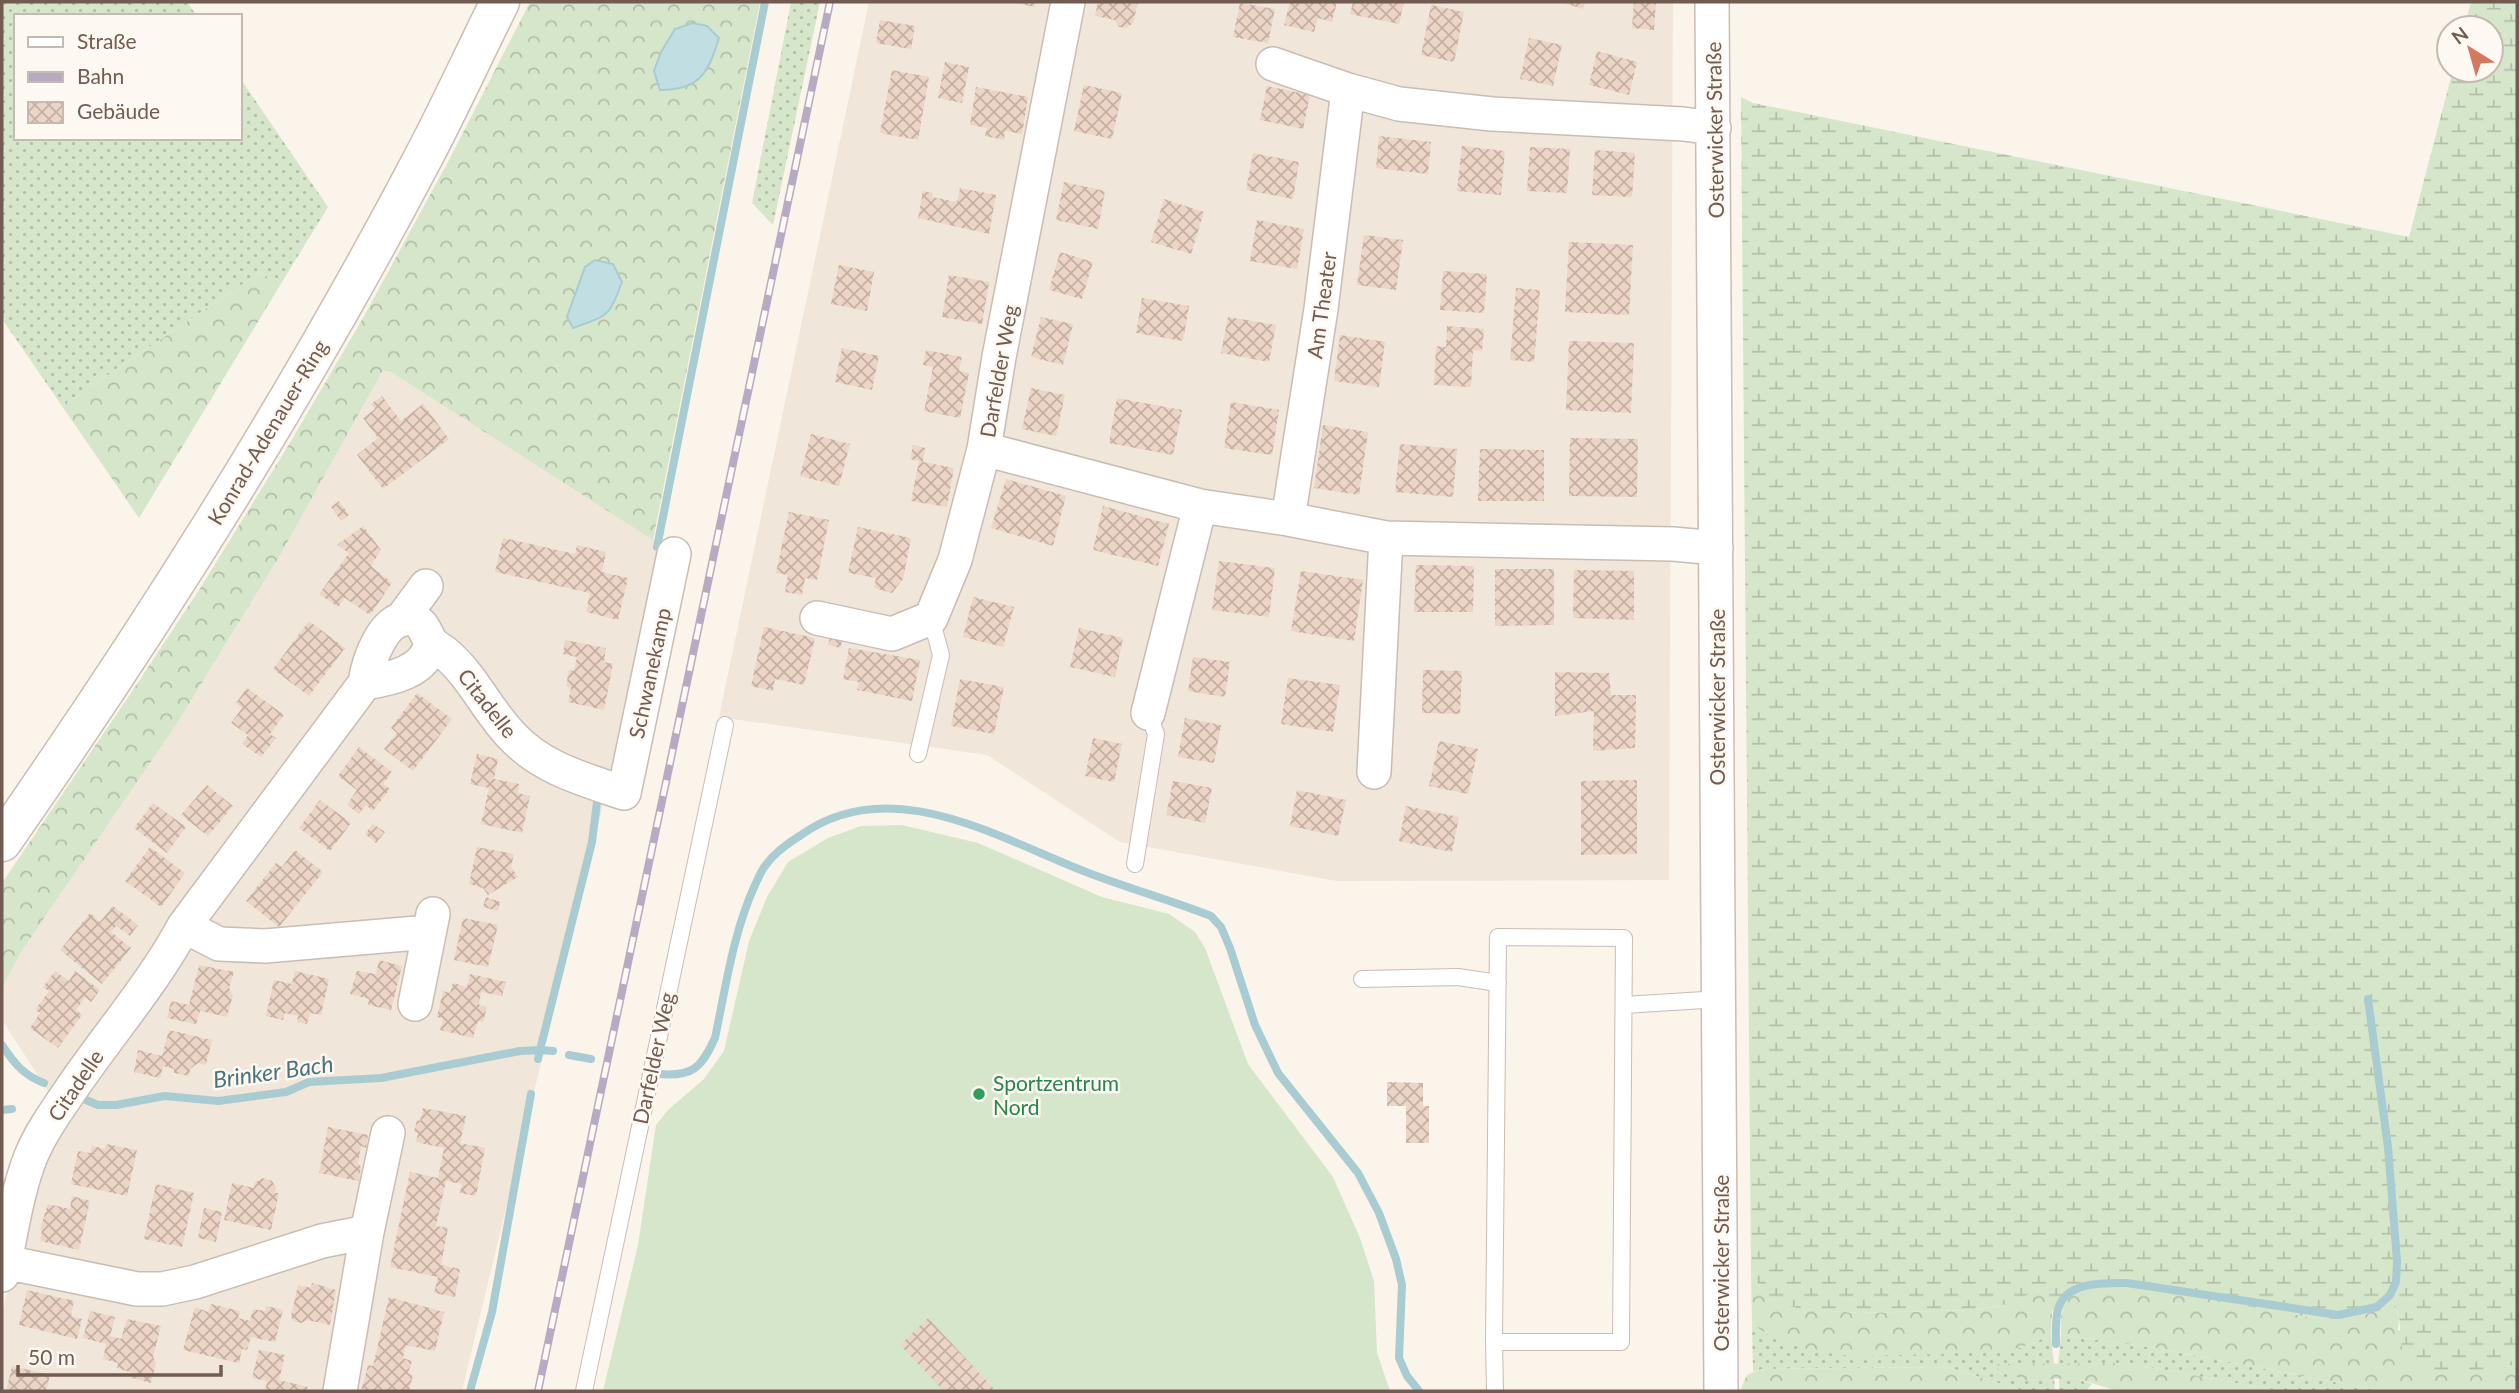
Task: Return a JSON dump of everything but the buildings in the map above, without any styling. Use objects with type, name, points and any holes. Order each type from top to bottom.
[{"type":"main road","name":"Konrad-Adenauer-Ring","points":[[2,842],[81,729],[265,439],[418,169],[500,2]]},
{"type":"street","name":"Darfelder Weg","points":[[931,618],[955,560],[984,449],[999,357],[1068,2]]},
{"type":"street","name":"Osterwicker Straße","points":[[1712,2],[1721,1391]]},
{"type":"street","points":[[1273,64],[1399,104],[1492,114],[1675,123],[1714,128]]},
{"type":"street","name":"Am Theater","points":[[1288,519],[1321,309],[1348,89]]},
{"type":"street","points":[[984,449],[1200,506],[1288,519],[1386,538],[1673,544],[1716,548]]},
{"type":"street","points":[[1148,713],[1200,506]]},
{"type":"street","points":[[1374,772],[1386,538]]},
{"type":"street","name":"Schwanekamp","points":[[624,793],[674,554]]},
{"type":"street","name":"Citadelle","points":[[366,1232],[322,1241],[195,1282],[162,1289],[137,1289],[3,1268],[23,1179],[44,1132],[106,1038],[169,954],[184,926],[365,683],[369,662],[382,637],[401,620],[426,586]]},
{"type":"street","points":[[817,618],[892,634],[931,618]]},
{"type":"street","name":"Citadelle","points":[[401,620],[411,619],[426,630],[431,642],[461,667],[510,734],[533,755],[561,771],[624,793]]},
{"type":"street","points":[[365,683],[402,674],[421,664],[430,653],[431,642]]},
{"type":"street","points":[[184,926],[219,944],[265,946],[431,921],[415,1004]]},
{"type":"street","points":[[340,1391],[366,1232],[388,1133]]},
{"type":"lane","points":[[918,754],[941,655],[931,618]]},
{"type":"lane","points":[[1135,864],[1156,734],[1148,713]]},
{"type":"lane","name":"Darfelder Weg","points":[[584,1391],[724,725]]},
{"type":"lane","points":[[1494,1342],[1621,1342],[1624,938],[1498,937],[1498,983],[1494,1342],[1494,1388]]},
{"type":"lane","points":[[1362,979],[1458,977],[1498,983]]},
{"type":"lane","points":[[1624,1005],[1720,999]]},
{"type":"shaded area","points":[[869,2],[1673,2],[1669,880],[1337,881],[1120,842],[987,755],[719,717]]},
{"type":"shaded area","points":[[383,369],[665,547],[462,1391],[2,1391],[2,1315],[19,1239],[64,1116],[2,1020],[2,987],[23,949],[176,725],[279,557]]},
{"type":"green space","points":[[2,2],[187,2],[196,14],[14,14],[14,140],[242,140],[242,81],[328,207],[282,282],[259,273],[62,406],[2,319]]},
{"type":"green space","points":[[530,2],[760,2],[653,540],[391,372],[383,370],[279,557],[176,725],[23,949],[2,987],[2,883],[199,590],[288,446],[363,318],[450,158]]},
{"type":"green space","points":[[791,2],[820,2],[773,225],[752,203]]},
{"type":"green space","points":[[2471,2],[2517,2],[2517,1363],[2482,1372],[2420,1371],[2402,1348],[2399,1317],[2391,1299],[2366,1314],[2337,1319],[2278,1312],[2197,1296],[2119,1287],[2089,1289],[2069,1297],[2062,1311],[2052,1311],[2039,1290],[2003,1305],[1974,1310],[1859,1313],[1801,1309],[1778,1303],[1764,1292],[1751,1273],[1741,97],[1753,103],[2409,237],[2449,84],[2505,84],[2505,14],[2468,14]]},
{"type":"green space","points":[[259,273],[282,282],[139,518],[62,406]]},
{"type":"green space","name":"Sportzentrum Nord","points":[[902,825],[978,843],[1102,897],[1169,914],[1195,932],[1205,948],[1248,1064],[1333,1177],[1360,1238],[1374,1281],[1377,1353],[1390,1391],[603,1391],[638,1245],[656,1125],[669,1109],[704,1079],[724,1051],[749,941],[767,897],[788,862],[828,838],[861,826]]},
{"type":"green space","points":[[1751,1273],[1764,1292],[1801,1309],[1859,1313],[1974,1310],[2003,1305],[2039,1289],[2052,1311],[2051,1335],[2020,1348],[1945,1354],[1852,1356],[1812,1351],[1770,1336],[1752,1324]]},
{"type":"green space","points":[[2125,1286],[2315,1318],[2338,1319],[2365,1315],[2391,1299],[2399,1317],[2398,1330],[2508,1367],[2517,1363],[2517,1391],[2381,1391],[2157,1348],[2061,1335],[2062,1312],[2071,1296],[2097,1287]]},
{"type":"green space","points":[[1752,1324],[1770,1336],[2020,1348],[2051,1335],[2054,1364],[1987,1364],[2025,1380],[2054,1378],[2055,1391],[2023,1391],[1948,1367],[1762,1369],[1753,1372]]},
{"type":"green space","points":[[2061,1335],[2157,1348],[2381,1391],[2279,1391],[2127,1363],[2058,1364]]},
{"type":"green space","points":[[2127,1363],[2279,1391],[2118,1391],[2075,1378],[2025,1380],[1984,1364]]},
{"type":"green space","points":[[1948,1367],[2023,1391],[1740,1391],[1747,1375],[1762,1369]]},
{"type":"green space","points":[[2059,1378],[2075,1378],[2092,1384],[2086,1391],[2059,1391]]},
{"type":"water","points":[[693,23],[707,26],[719,38],[711,61],[700,78],[693,83],[660,90],[654,71],[661,52],[675,29]]},
{"type":"water","points":[[595,260],[613,264],[622,282],[614,303],[606,314],[573,328],[567,317],[585,267]]},
{"type":"waterway","points":[[657,547],[765,2]]},
{"type":"waterway","points":[[553,1051],[540,1050],[592,842],[597,802]]},
{"type":"waterway","points":[[658,1074],[688,1072],[700,1063],[710,1048],[715,1038],[741,922],[764,868],[791,841],[835,817],[870,809],[906,809],[942,816],[978,827],[1097,876],[1211,916],[1221,927],[1230,948],[1255,1025],[1278,1073],[1358,1173],[1379,1213],[1396,1259],[1402,1285],[1399,1358],[1407,1376],[1419,1391]]},
{"type":"waterway","points":[[2056,1344],[2056,1318],[2062,1300],[2077,1288],[2097,1284],[2127,1283],[2338,1315],[2377,1307],[2390,1295],[2396,1282],[2397,1261],[2388,1147],[2368,999]]},
{"type":"waterway","points":[[2,1045],[20,1068],[44,1083]]},
{"type":"waterway","name":"Brinker Bach","points":[[86,1100],[98,1105],[116,1105],[165,1096],[218,1101],[286,1092],[309,1082],[381,1078],[520,1051],[540,1050],[538,1059]]},
{"type":"waterway","points":[[569,1055],[591,1059]]},
{"type":"waterway","points":[[470,1391],[492,1312],[531,1094]]},
{"type":"waterway","name":"Brinker Bach","points":[[2,1110],[12,1109]]},
{"type":"railway","points":[[538,1391],[830,2]]},
{"type":"place","name":"Sportzentrum Nord","points":[[979,1094]]}]
